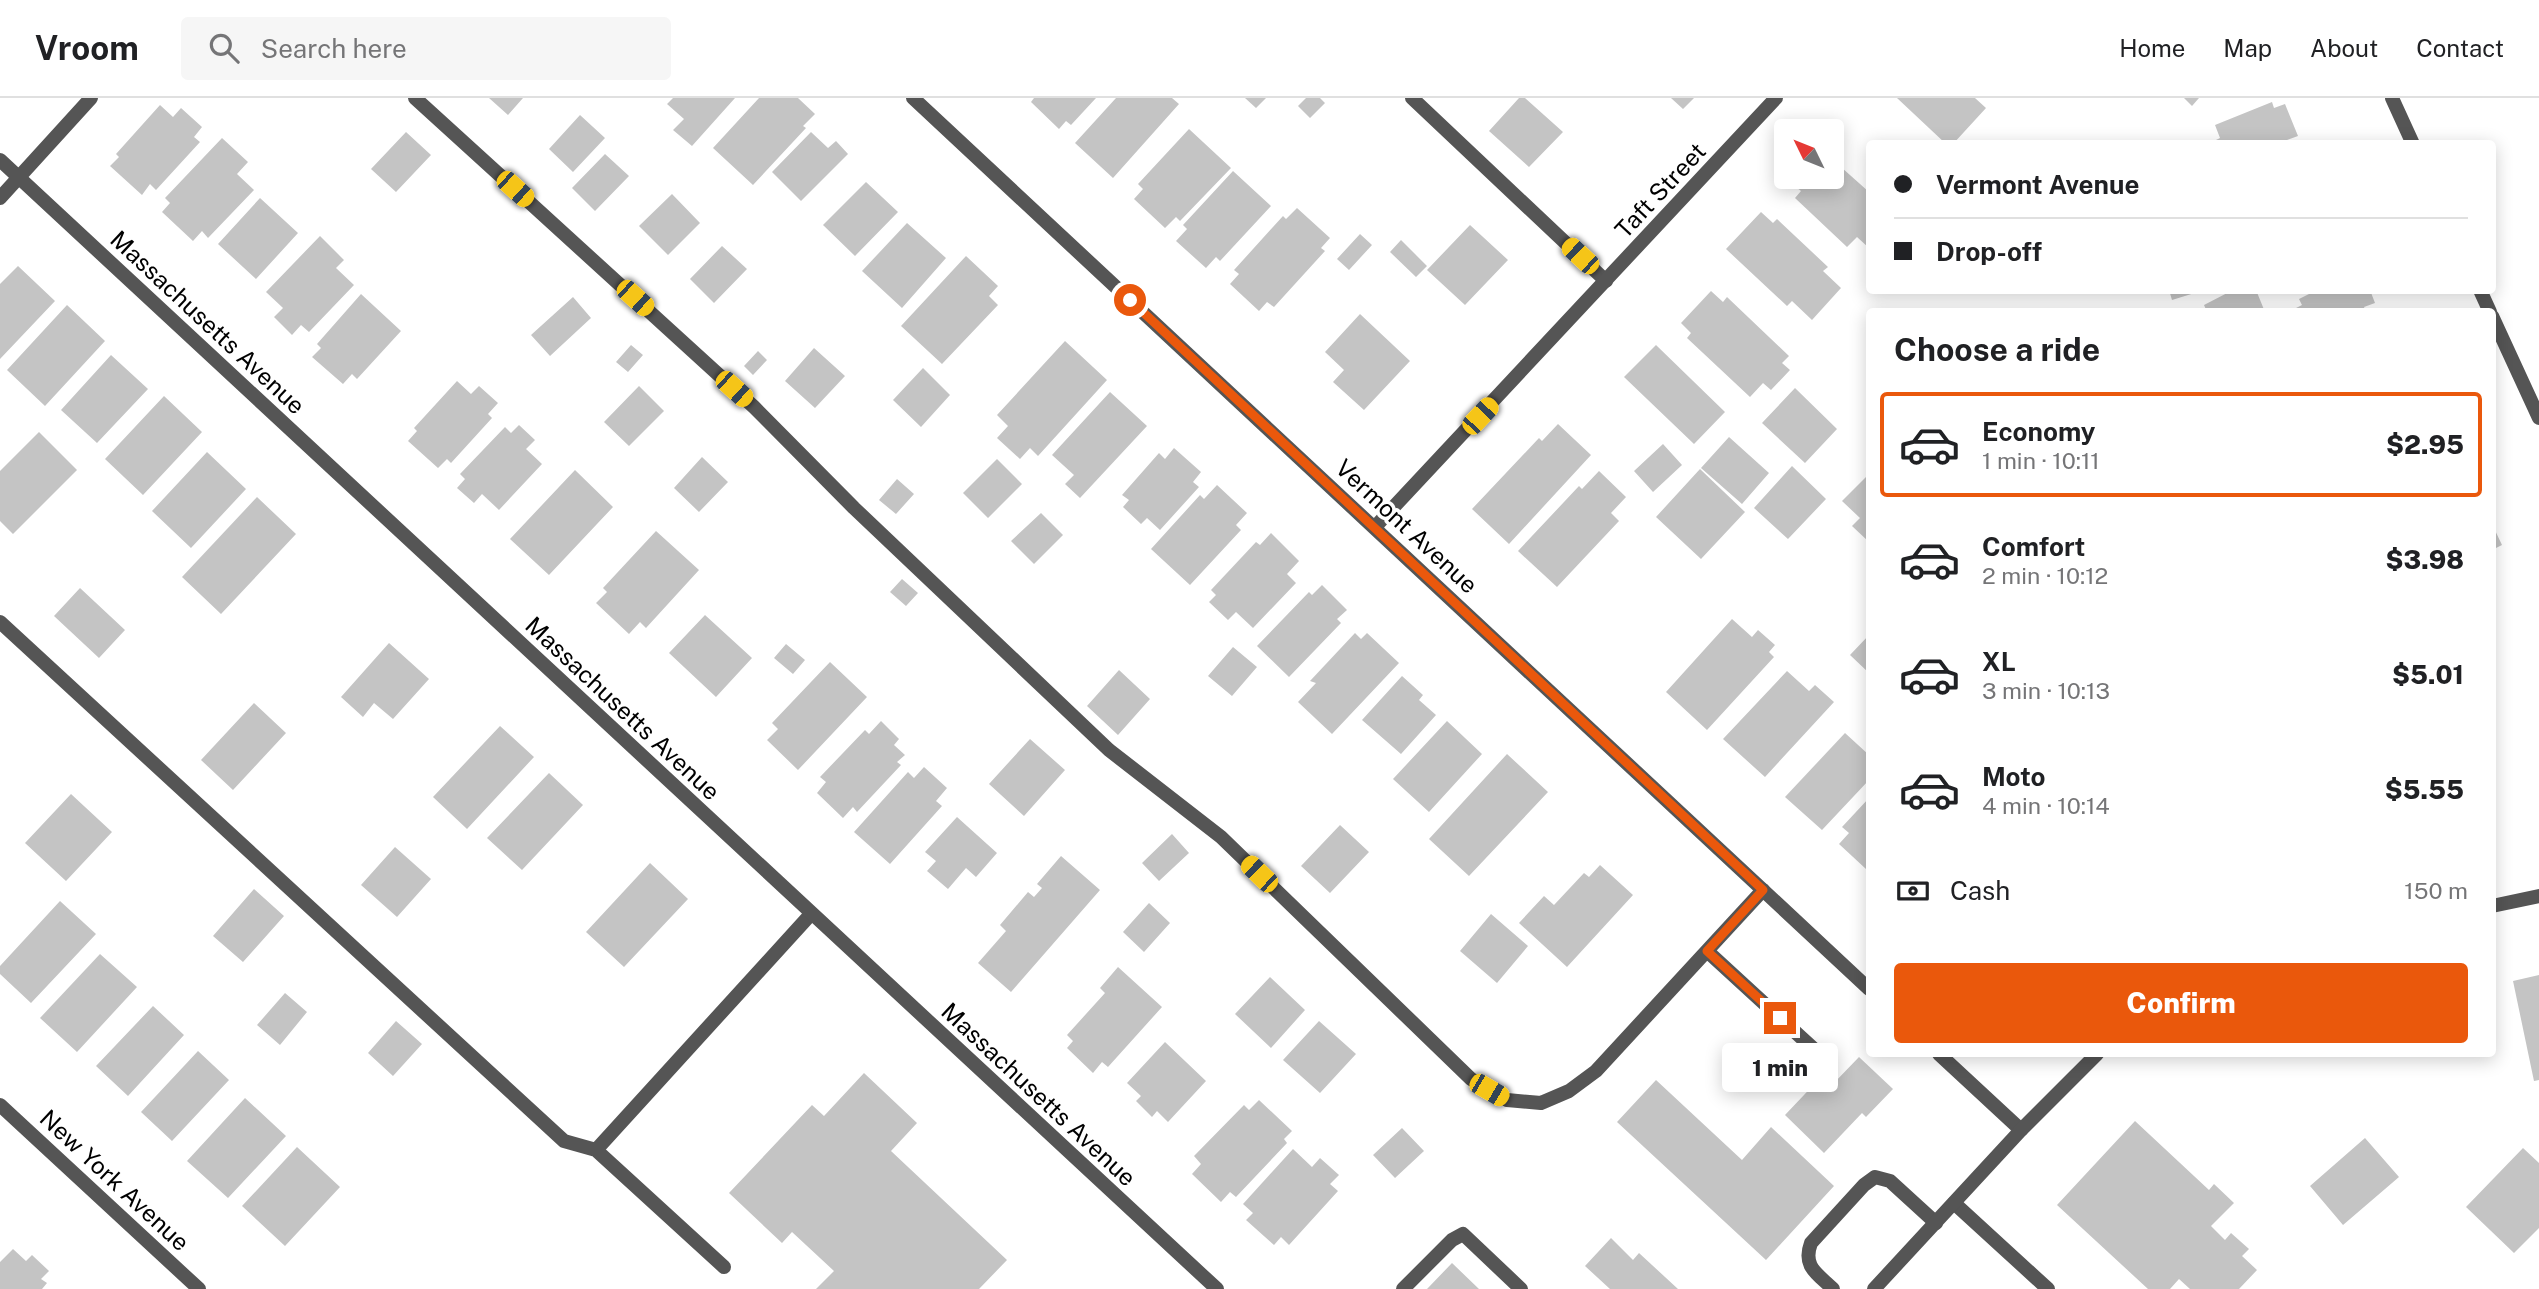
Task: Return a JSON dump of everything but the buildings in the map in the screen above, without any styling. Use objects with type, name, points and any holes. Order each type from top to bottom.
[{"type":"street","points":[[0,198],[91,98]]},
{"type":"street","points":[[415,98],[754,407],[854,508],[1109,750],[1221,837],[1471,1079],[1507,1100],[1541,1103],[1569,1091],[1596,1071],[1763,890]]},
{"type":"street","name":"Vermont Avenue","points":[[912,98],[1866,986]]},
{"type":"street","points":[[1412,98],[1606,281]]},
{"type":"street","name":"Taft Street","points":[[1375,527],[1776,98]]},
{"type":"street","points":[[2392,98],[2411,140]]},
{"type":"street","name":"Massachusetts Avenue","points":[[0,160],[1217,1289]]},
{"type":"street","points":[[2496,325],[2539,418]]},
{"type":"street","points":[[0,622],[564,1141],[596,1150],[724,1267]]},
{"type":"street","points":[[2496,905],[2539,896]]},
{"type":"street","points":[[596,1150],[811,914]]},
{"type":"street","points":[[1707,951],[1817,1052]]},
{"type":"street","points":[[1942,1057],[2021,1130]]},
{"type":"street","points":[[1874,1289],[2021,1130],[2094,1057]]},
{"type":"street","name":"New York Avenue","points":[[0,1105],[199,1289]]},
{"type":"street","points":[[1833,1289],[1810,1266],[1806,1254],[1811,1243],[1864,1185],[1875,1177],[1890,1181],[1936,1223]]},
{"type":"street","points":[[1954,1203],[2048,1289]]},
{"type":"street","points":[[1403,1289],[1452,1240],[1463,1234],[1521,1289]]},
{"type":"route","points":[[1130,300],[1763,890],[1707,951],[1780,1018]]}]
